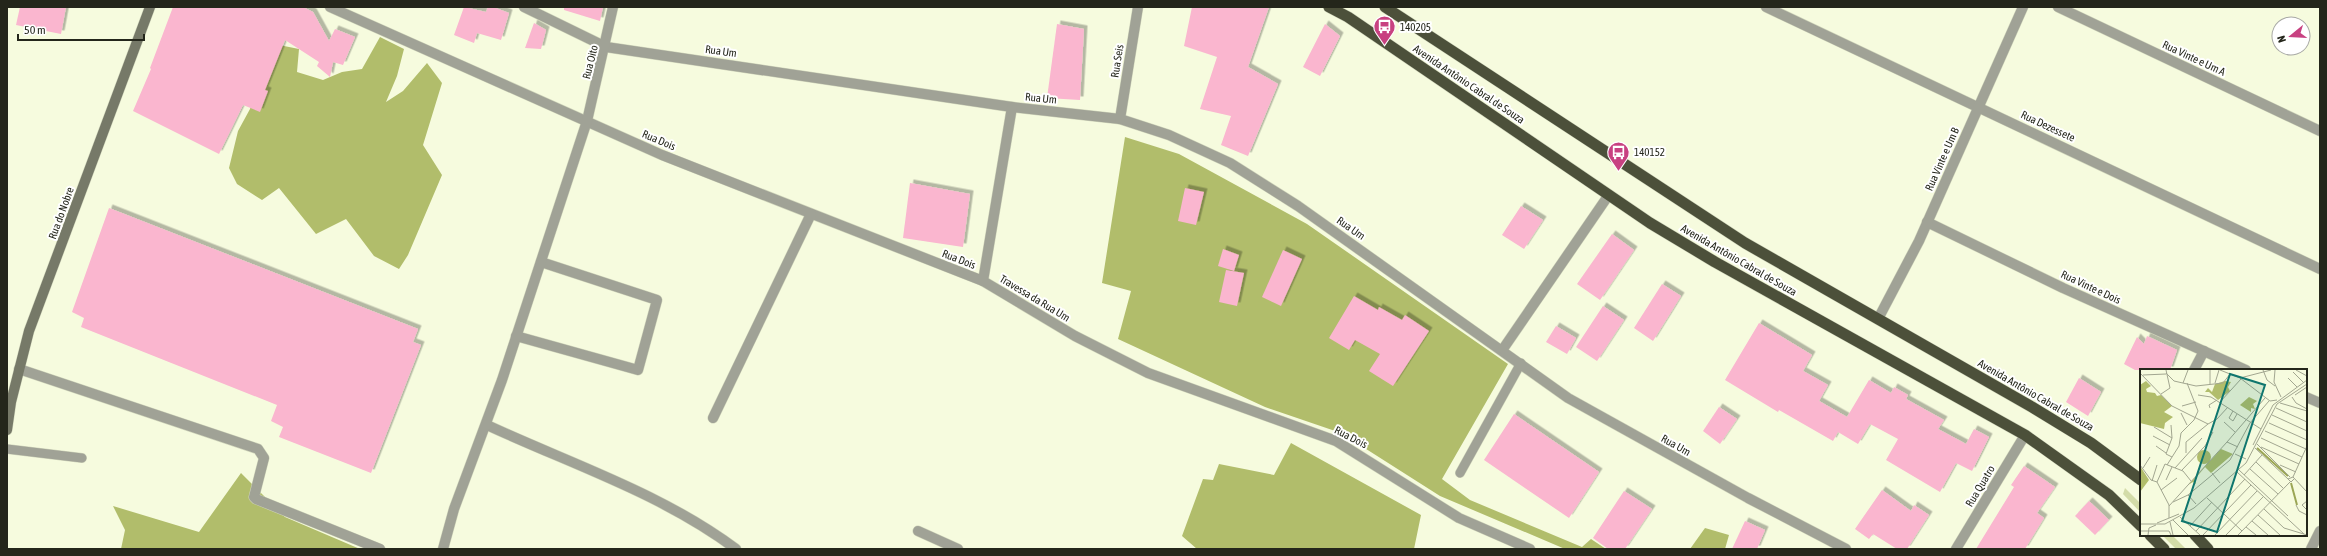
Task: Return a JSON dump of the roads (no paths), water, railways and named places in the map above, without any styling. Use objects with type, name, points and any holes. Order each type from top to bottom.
[{"type":"highway","name":"Avenida Antônio Cabral de Souza","points":[[1329,7],[1348,17],[1608,196],[1715,262],[2025,435],[2109,495],[2140,525]]},
{"type":"highway","name":"Avenida Antônio Cabral de Souza","points":[[1385,7],[1745,244],[2032,407],[2091,443],[2140,476]]},
{"type":"highway","points":[[2151,536],[2164,549]]},
{"type":"highway","points":[[2196,536],[2208,549]]},
{"type":"main road","name":"Rua do Nobre","points":[[7,430],[9,399],[29,331],[150,7]]},
{"type":"street","name":"Rua Dois","points":[[330,7],[662,155],[983,281]]},
{"type":"street","name":"Rua Um","points":[[524,7],[606,46],[1012,107],[1120,118],[1169,135],[1230,163],[1298,206],[1503,349],[1568,398],[1748,498],[1843,548]]},
{"type":"street","name":"Rua Oito","points":[[443,549],[454,509],[487,425],[587,121],[606,46],[613,7]]},
{"type":"street","name":"Rua Seis","points":[[1120,118],[1138,7]]},
{"type":"street","name":"Rua Dezessete","points":[[1766,7],[2320,269]]},
{"type":"street","name":"Rua Vinte e Um B","points":[[1878,319],[1927,222],[2024,7]]},
{"type":"street","name":"Rua Vinte e Um A","points":[[2058,7],[2320,131]]},
{"type":"street","name":"Travessa da Rua Um","points":[[1012,107],[983,281],[1075,336],[1148,373]]},
{"type":"street","points":[[1503,349],[1608,196]]},
{"type":"street","points":[[713,418],[811,214]]},
{"type":"street","name":"Rua Vinte e Dois","points":[[1927,222],[2244,369]]},
{"type":"street","points":[[516,336],[638,370],[657,300],[541,262]]},
{"type":"street","points":[[2195,369],[2204,351]]},
{"type":"street","points":[[19,369],[258,449],[264,458],[254,497],[256,499],[380,549]]},
{"type":"street","name":"Rua Dois","points":[[1148,373],[1336,441],[1369,460],[1458,518],[1530,549]]},
{"type":"street","points":[[2307,397],[2320,403]]},
{"type":"street","points":[[487,425],[656,499],[709,529],[736,549]]},
{"type":"street","name":"Rua Quatro","points":[[1956,549],[2025,435]]},
{"type":"street","points":[[918,531],[958,549]]},
{"type":"street","points":[[2311,549],[2320,531]]},
{"type":"lane","points":[[1460,473],[1521,363]]},
{"type":"lane","points":[[7,449],[82,458]]},
{"type":"place","name":"140205","points":[[1385,46]]},
{"type":"place","name":"140152","points":[[1618,172]]}]
